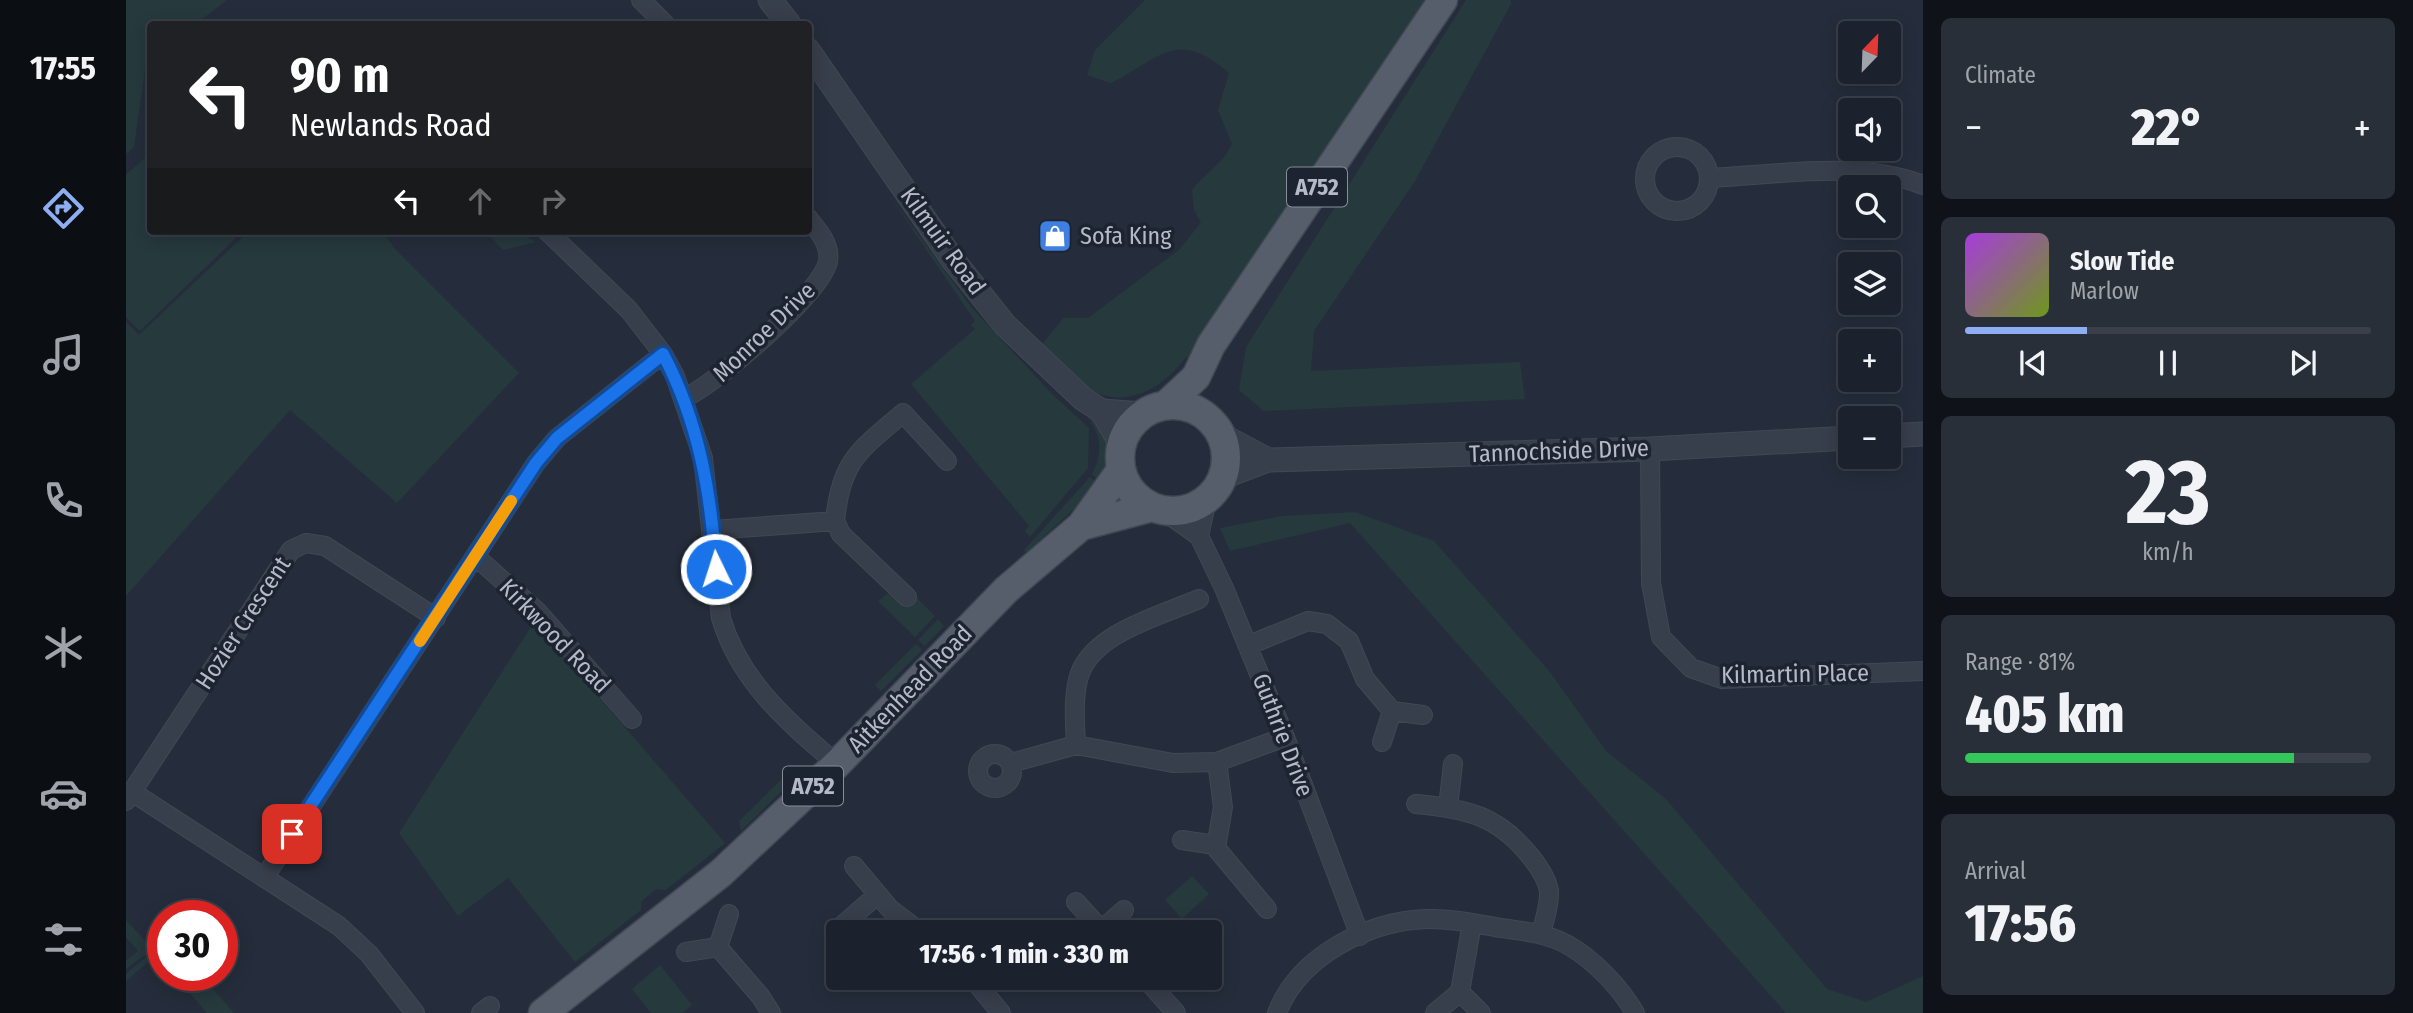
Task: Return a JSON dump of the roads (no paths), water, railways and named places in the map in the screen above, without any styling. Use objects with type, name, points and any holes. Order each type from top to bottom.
[{"type":"main road","name":"A752","points":[[1155,410],[1196,377],[1211,345],[1443,0]]},
{"type":"main road","points":[[1196,377],[1203,414]]},
{"type":"main road","points":[[1192,408],[1203,414],[1222,435],[1227,463],[1223,477],[1206,500],[1180,512],[1159,510],[1138,499],[1127,486],[1121,457],[1126,433],[1155,410],[1192,408]]},
{"type":"main road","name":"Aitkenhead Road","points":[[544,1013],[722,873],[837,764],[1006,590],[1082,526],[1121,457]]},
{"type":"main road","name":"Aitkenhead Road","points":[[1082,526],[1159,510]]},
{"type":"street","points":[[641,0],[662,21]]},
{"type":"street","points":[[771,0],[787,21]]},
{"type":"street","name":"Kilmuir Road","points":[[812,56],[953,260],[1005,325],[1063,384],[1101,411],[1121,457]]},
{"type":"street","points":[[1709,178],[1844,172],[1905,178],[1923,186]]},
{"type":"street","name":"Monroe Drive","points":[[684,398],[702,391],[765,337],[825,271],[829,256],[827,247],[812,224]]},
{"type":"street","points":[[551,235],[605,285],[663,354],[684,398],[703,458],[721,618],[729,643],[747,677],[761,693],[837,764]]},
{"type":"street","points":[[264,878],[536,463],[557,438],[663,354]]},
{"type":"street","points":[[1101,411],[1155,410]]},
{"type":"street","points":[[907,597],[841,534],[835,521],[845,470],[864,447],[903,413],[947,461]]},
{"type":"street","points":[[1901,435],[1923,434]]},
{"type":"street","points":[[1222,435],[1268,460]]},
{"type":"street","name":"Tannochside Drive","points":[[1223,477],[1268,460],[1650,449],[1838,439]]},
{"type":"street","name":"Kilmartin Place","points":[[1650,449],[1651,583],[1661,637],[1690,668],[1722,680],[1923,671]]},
{"type":"street","points":[[1199,536],[1206,500]]},
{"type":"street","name":"Guthrie Drive","points":[[1159,510],[1199,536],[1249,645],[1360,936]]},
{"type":"street","points":[[713,530],[835,521]]},
{"type":"street","name":"Hozier Crescent","points":[[129,797],[290,550],[306,543],[325,546],[436,618]]},
{"type":"street","name":"Kirkwood Road","points":[[475,555],[538,612],[632,719]]},
{"type":"street","points":[[1076,745],[1078,680],[1091,652],[1105,641],[1199,599]]},
{"type":"street","points":[[1249,645],[1308,621],[1327,624],[1349,641],[1365,678],[1392,711],[1423,715]]},
{"type":"street","points":[[1382,742],[1392,711]]},
{"type":"street","points":[[1011,763],[1076,745],[1173,763],[1217,762],[1285,737]]},
{"type":"street","points":[[1217,762],[1223,807],[1215,845],[1268,909]]},
{"type":"street","points":[[1448,807],[1453,764]]},
{"type":"street","points":[[129,797],[264,878],[358,942],[415,1013]]},
{"type":"street","points":[[1416,804],[1448,807],[1492,820],[1530,856],[1542,872],[1549,890],[1541,934]]},
{"type":"street","points":[[1182,840],[1215,845]]},
{"type":"street","points":[[854,866],[877,895],[903,920]]},
{"type":"street","points":[[849,920],[877,895]]},
{"type":"street","points":[[1076,902],[1093,920]]},
{"type":"street","points":[[1114,920],[1124,910]]},
{"type":"street","points":[[718,947],[729,914]]},
{"type":"street","points":[[1277,1013],[1289,990],[1310,964],[1333,947],[1360,936],[1426,919],[1541,934],[1569,945],[1622,992],[1635,1013]]},
{"type":"street","points":[[1435,1013],[1460,992],[1472,923]]},
{"type":"street","points":[[686,952],[718,947]]},
{"type":"street","points":[[718,947],[761,997],[771,1013]]},
{"type":"street","points":[[982,990],[1001,1013]]},
{"type":"street","points":[[1156,990],[1176,1013]]},
{"type":"street","points":[[1460,992],[1481,1013]]},
{"type":"place","name":"Sofa King","points":[[1055,236]]}]
